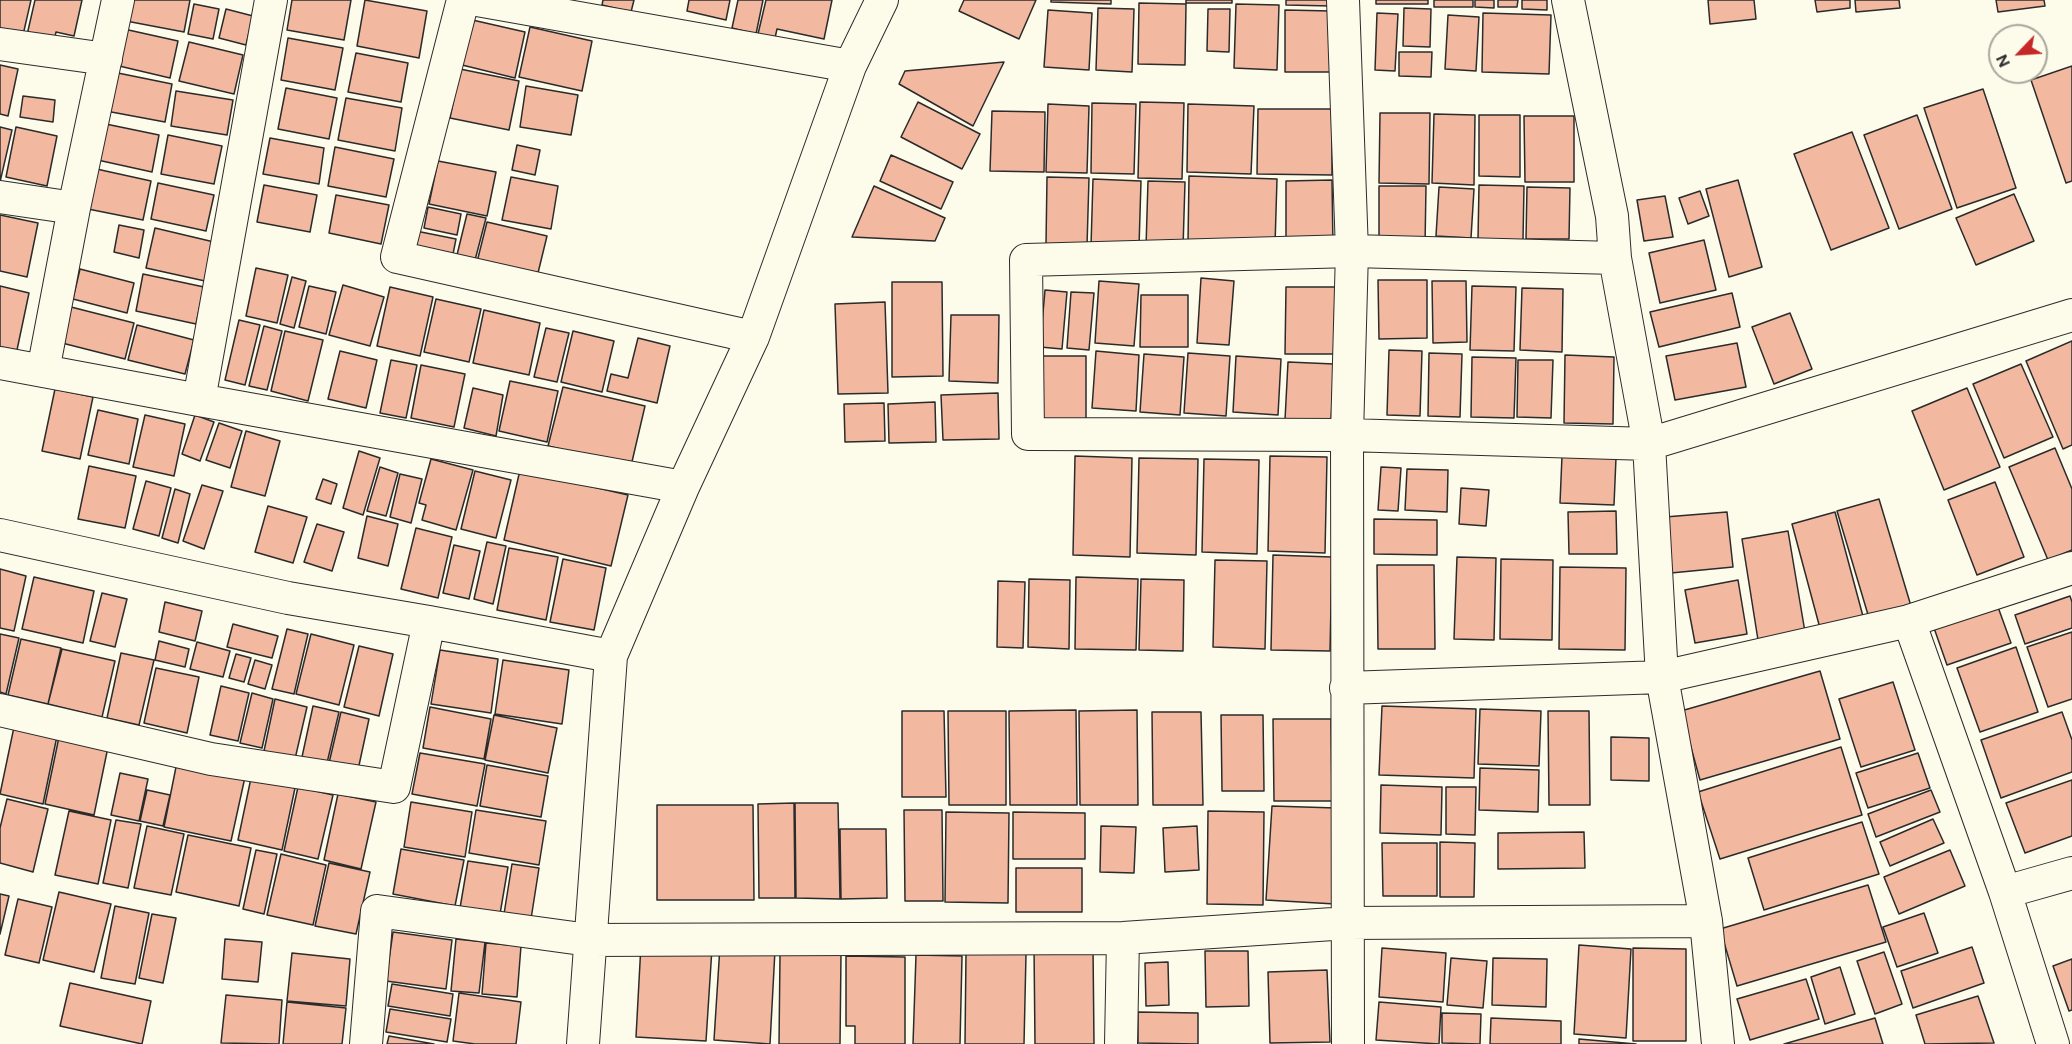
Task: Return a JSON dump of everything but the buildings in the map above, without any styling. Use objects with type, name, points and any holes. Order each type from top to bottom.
[{"type":"street","points":[[43,370],[74,208],[118,0]]},
{"type":"street","points":[[200,400],[271,0]]},
{"type":"street","points":[[463,0],[397,257],[753,337]]},
{"type":"street","points":[[477,0],[850,66]]},
{"type":"street","points":[[583,1044],[611,656],[683,487],[753,337],[850,66],[882,0]]},
{"type":"street","points":[[1343,0],[1352,251],[1347,435],[1348,1044]]},
{"type":"street","points":[[1568,0],[1612,216],[1616,258],[1649,444],[1662,677],[1706,921],[1718,1044]]},
{"type":"street","points":[[0,44],[106,59]]},
{"type":"street","points":[[0,197],[74,208]]},
{"type":"street","points":[[1616,258],[1352,251],[1026,260],[1028,434],[1347,435],[1649,444],[2072,315]]},
{"type":"street","points":[[0,363],[683,487]]},
{"type":"street","points":[[0,535],[288,598],[611,656]]},
{"type":"street","points":[[1346,688],[1662,677],[1909,621],[2072,568]]},
{"type":"street","points":[[1909,621],[2005,892],[2053,1044]]},
{"type":"street","points":[[0,710],[211,759],[394,787],[429,622]]},
{"type":"street","points":[[2005,892],[2072,873]]},
{"type":"street","points":[[366,1044],[377,911],[590,940],[1123,938],[1348,923],[1706,921]]},
{"type":"street","points":[[1122,1044],[1123,938]]}]
